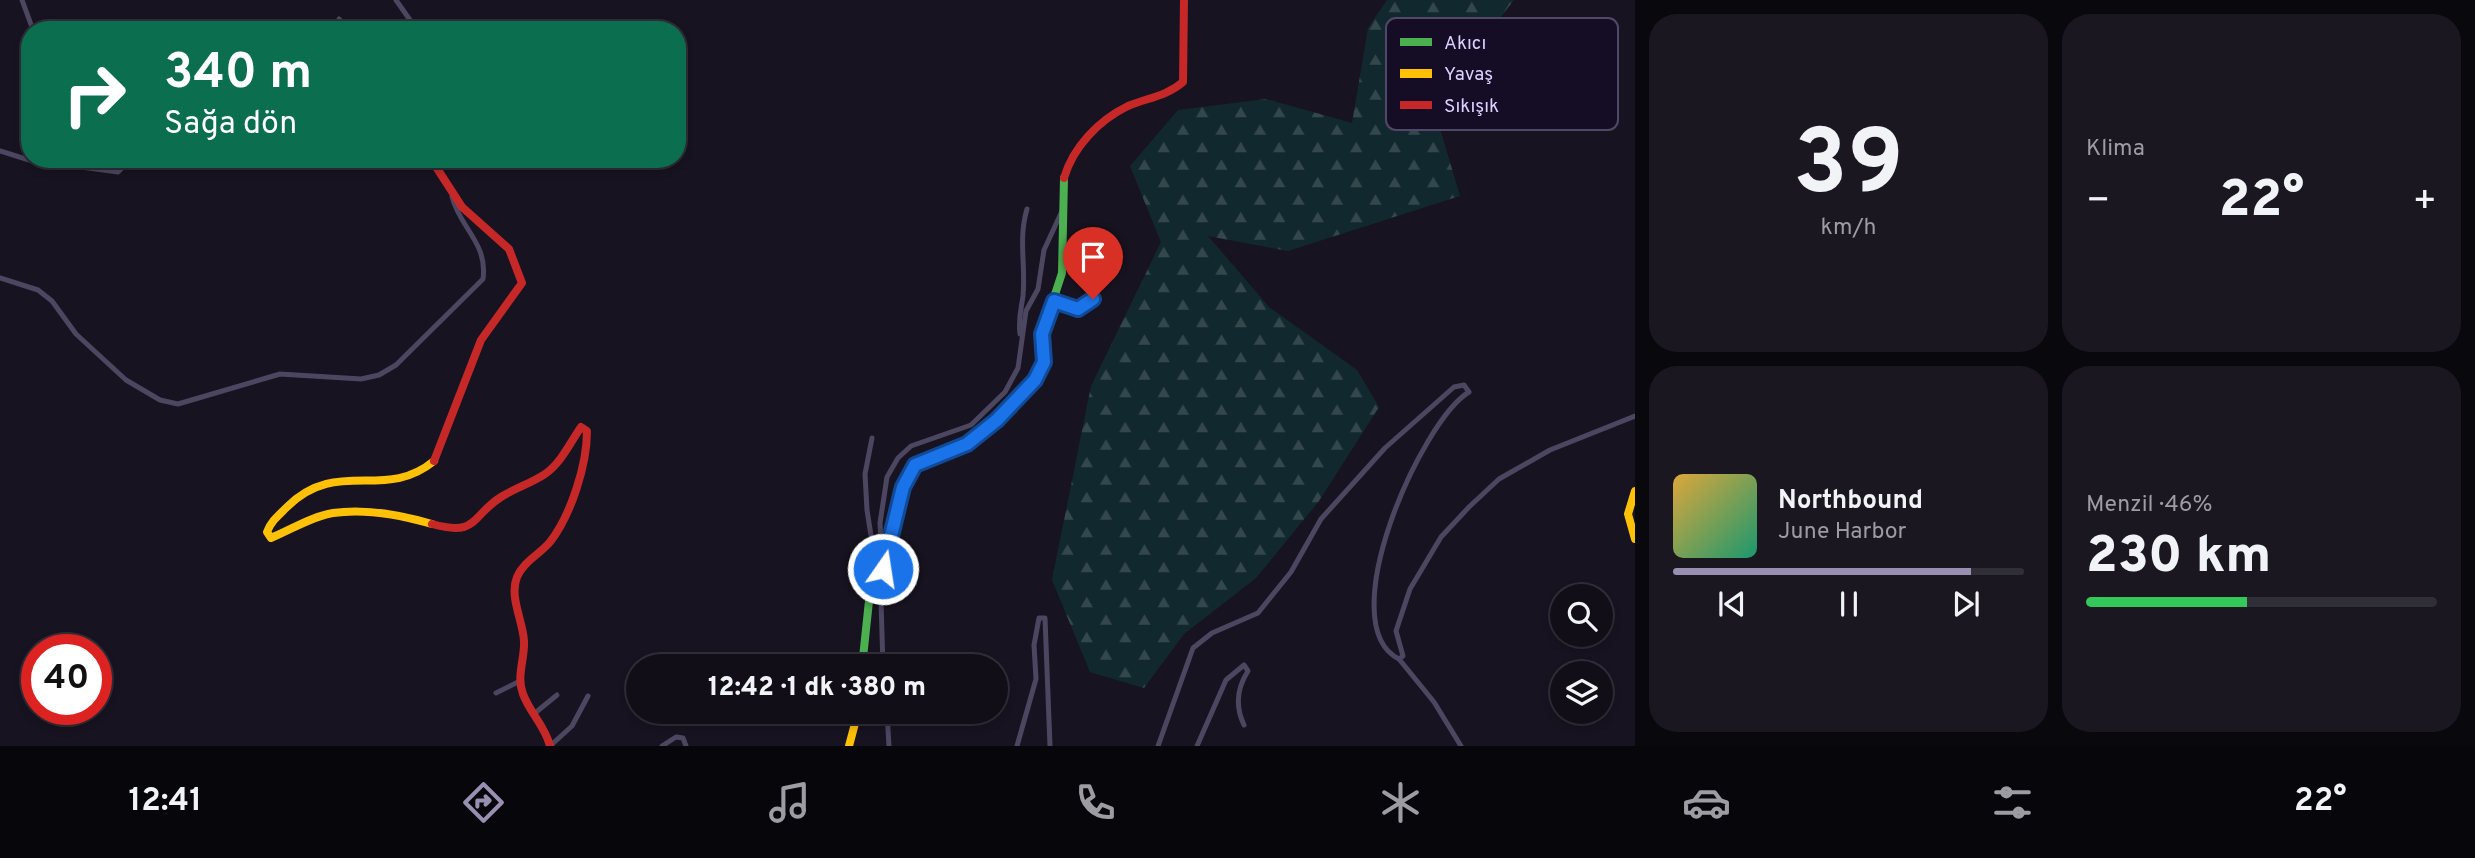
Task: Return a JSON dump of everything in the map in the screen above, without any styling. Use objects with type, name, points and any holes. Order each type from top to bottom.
[{"type":"street","points":[[22,0],[30,21]]},
{"type":"street","points":[[396,0],[411,21]]},
{"type":"street","points":[[863,654],[869,601],[883,569],[903,487],[915,465],[967,444],[997,420],[1035,380],[1044,362],[1042,334],[1062,273],[1064,177],[1070,159],[1101,121],[1129,106],[1173,91],[1183,82],[1186,24],[1184,0]]},
{"type":"street","points":[[0,151],[21,158]]},
{"type":"street","points":[[88,168],[118,172],[122,168]]},
{"type":"street","points":[[436,168],[451,193],[468,212],[501,237],[516,257],[522,283],[481,340],[434,461],[421,475],[404,481],[317,485],[270,523],[267,532],[271,538],[280,536],[306,520],[331,513],[362,512],[407,517],[450,529],[474,524],[499,498],[545,474],[559,461],[581,427],[588,436],[566,517],[541,553],[517,576],[515,589],[524,644],[518,682],[524,700],[548,733],[550,746]]},
{"type":"street","points":[[0,278],[30,285],[45,295],[76,334],[126,380],[169,403],[197,401],[279,374],[370,378],[396,365],[483,279],[482,251],[455,210],[451,193]]},
{"type":"street","points":[[883,569],[880,523],[887,477],[898,458],[911,446],[971,425],[1005,392],[1018,368],[1020,338],[1026,310],[1038,289],[1044,250],[1063,208]]},
{"type":"street","points":[[1020,338],[1017,318],[1023,296],[1021,228],[1027,209]]},
{"type":"street","points":[[1054,301],[1078,309],[1093,299]]},
{"type":"street","points":[[1158,746],[1193,648],[1212,633],[1258,613],[1291,572],[1321,519],[1385,447],[1454,387],[1464,385],[1469,392],[1451,408],[1415,467],[1380,555],[1373,614],[1385,647],[1399,659],[1434,702],[1461,746]]},
{"type":"street","points":[[1399,659],[1403,656],[1396,631],[1410,589],[1441,537],[1469,507],[1499,479],[1550,450],[1635,416]]},
{"type":"street","points":[[872,438],[865,474],[882,654]]},
{"type":"street","points":[[1635,491],[1628,514],[1635,539]]},
{"type":"street","points":[[1017,746],[1036,679],[1036,627],[1039,618],[1045,618],[1050,746]]},
{"type":"street","points":[[1197,746],[1226,680],[1244,665],[1248,671],[1240,684],[1238,702],[1244,725]]},
{"type":"street","points":[[496,693],[518,682]]},
{"type":"street","points":[[535,713],[557,695]]},
{"type":"street","points":[[550,746],[572,726],[588,696]]},
{"type":"street","points":[[849,746],[855,724]]},
{"type":"street","points":[[888,724],[889,746]]},
{"type":"street","points":[[662,746],[676,737],[683,738],[686,746]]},
{"type":"green space","points":[[1387,0],[1514,0],[1500,18],[1386,18],[1386,130],[1440,130],[1460,196],[1288,251],[1208,236],[1269,307],[1357,370],[1379,407],[1319,501],[1256,578],[1184,634],[1144,688],[1090,672],[1052,580],[1091,386],[1161,242],[1130,166],[1178,110],[1266,99],[1352,123],[1368,28]]},
{"type":"traffic: fast","points":[[863,654],[869,601],[883,569],[903,487],[915,465],[967,444],[997,420],[1035,380],[1044,362],[1042,334],[1062,273],[1064,178]]},
{"type":"traffic: slow","points":[[432,524],[383,513],[358,511],[318,517],[271,538],[267,532],[287,507],[306,492],[324,484],[397,478],[415,473],[434,461]]},
{"type":"traffic: slow","points":[[1635,491],[1628,514],[1635,539]]},
{"type":"traffic: slow","points":[[849,746],[855,724]]},
{"type":"traffic: jam","points":[[1064,178],[1081,145],[1097,127],[1128,106],[1164,94],[1183,82],[1184,0]]},
{"type":"traffic: jam","points":[[434,461],[481,340],[522,283],[509,249],[462,207],[437,168]]},
{"type":"traffic: jam","points":[[432,524],[458,528],[473,522],[501,497],[551,469],[561,459],[581,427],[587,431],[581,474],[565,518],[550,542],[523,567],[515,585],[515,601],[524,641],[521,687],[550,746]]},
{"type":"route","points":[[883,569],[903,487],[915,465],[967,444],[997,420],[1035,380],[1044,362],[1042,334],[1054,301],[1082,309],[1093,299]]}]
